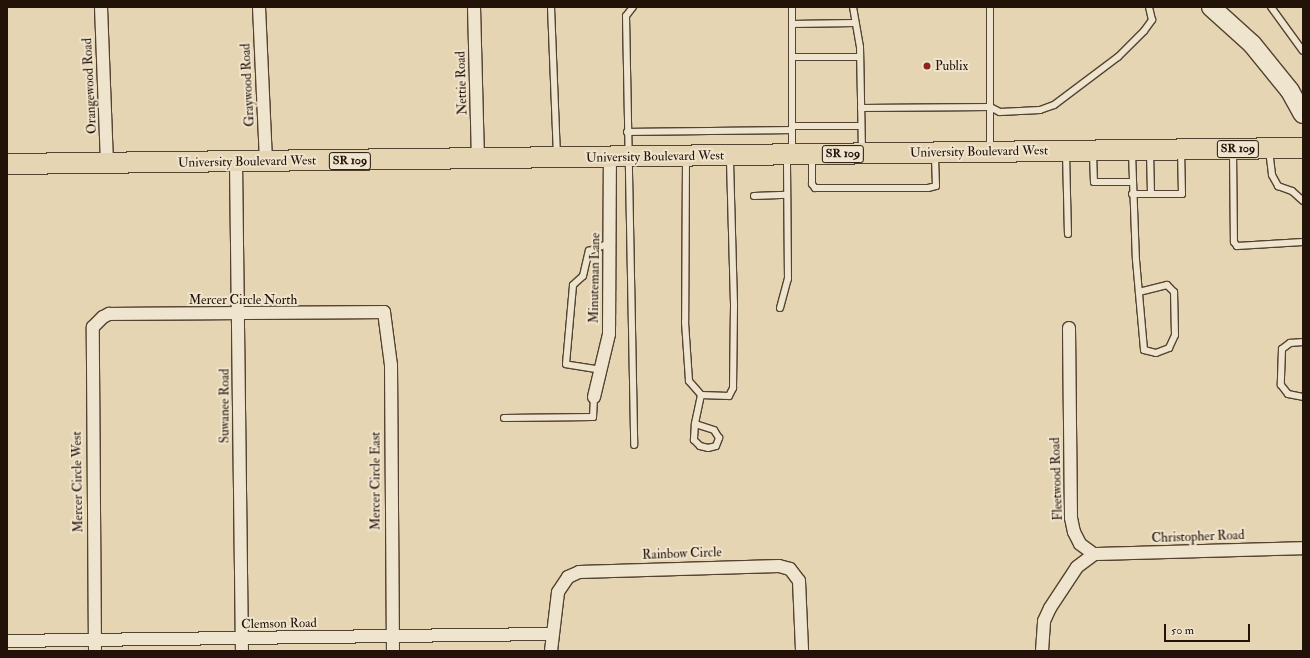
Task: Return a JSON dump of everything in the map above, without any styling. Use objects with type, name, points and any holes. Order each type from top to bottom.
[{"type":"main road","points":[[1219,11],[1272,67],[1303,114]]},
{"type":"main road","name":"University Boulevard West","points":[[7,164],[1303,148]]},
{"type":"street","name":"Orangewood Road","points":[[101,7],[107,163]]},
{"type":"street","name":"Graywood Road","points":[[259,7],[266,162]]},
{"type":"street","name":"Nettie Road","points":[[474,7],[478,159]]},
{"type":"street","name":"Minuteman Lane","points":[[594,397],[602,370],[608,334],[610,243],[618,157]]},
{"type":"street","name":"Suwanee Road","points":[[236,162],[241,645]]},
{"type":"street","name":"Mercer Circle North","points":[[103,317],[238,313],[384,312]]},
{"type":"street","name":"Mercer Circle East","points":[[384,312],[391,365],[393,651]]},
{"type":"street","name":"Mercer Circle West","points":[[95,646],[92,364],[93,327],[103,317]]},
{"type":"street","name":"Fleetwood Road","points":[[1069,328],[1071,518],[1080,544],[1094,554]]},
{"type":"street","name":"Christopher Road","points":[[1094,554],[1303,548]]},
{"type":"street","points":[[1042,651],[1044,621],[1050,608],[1078,567],[1094,554]]},
{"type":"street","name":"Rainbow Circle","points":[[552,651],[552,634],[560,585],[568,577],[579,572],[779,566],[790,569],[799,581],[802,651]]},
{"type":"street","name":"Clemson Road","points":[[7,641],[95,646],[241,645],[393,638],[552,634]]},
{"type":"lane","points":[[552,7],[555,118],[558,122],[557,158]]},
{"type":"lane","points":[[633,7],[626,16],[627,132],[618,157],[631,195],[634,445]]},
{"type":"lane","points":[[792,7],[792,128],[797,155],[812,184],[816,188],[928,188],[936,186],[935,153]]},
{"type":"lane","points":[[853,7],[854,23],[860,57],[862,154]]},
{"type":"lane","points":[[990,7],[990,152]]},
{"type":"lane","points":[[861,108],[990,107],[1000,112],[1040,110],[1054,105],[1118,57],[1144,31],[1152,20],[1149,7]]},
{"type":"lane","points":[[1271,7],[1303,52]]},
{"type":"lane","points":[[792,24],[854,23]]},
{"type":"lane","points":[[792,57],[860,57]]},
{"type":"lane","points":[[627,132],[861,126]]},
{"type":"lane","points":[[1268,148],[1272,175],[1278,186],[1292,191],[1303,201]]},
{"type":"lane","points":[[1233,149],[1234,242],[1237,246],[1303,242]]},
{"type":"lane","points":[[1141,150],[1151,194]]},
{"type":"lane","points":[[1139,292],[1167,285],[1174,292],[1175,335],[1169,348],[1156,353],[1144,350],[1139,292],[1132,194],[1132,182],[1141,150]]},
{"type":"lane","points":[[1132,194],[1182,194],[1180,150]]},
{"type":"lane","points":[[1066,151],[1068,234]]},
{"type":"lane","points":[[1093,151],[1094,182],[1132,182]]},
{"type":"lane","points":[[780,308],[788,279],[787,195],[797,155]]},
{"type":"lane","points":[[686,156],[685,322],[689,381],[702,395],[729,396],[733,388],[734,304],[730,156]]},
{"type":"lane","points":[[754,196],[787,195]]},
{"type":"lane","points":[[602,370],[566,364],[573,285],[583,276],[589,251],[610,243]]},
{"type":"lane","points":[[1303,342],[1290,343],[1282,349],[1281,372],[1282,388],[1291,395],[1303,397]]},
{"type":"lane","points":[[695,424],[714,430],[718,438],[716,446],[708,448],[700,446],[694,440],[695,424],[702,395]]},
{"type":"lane","points":[[504,418],[593,417],[594,397]]},
{"type":"place","name":"Publix","points":[[927,66]]}]
